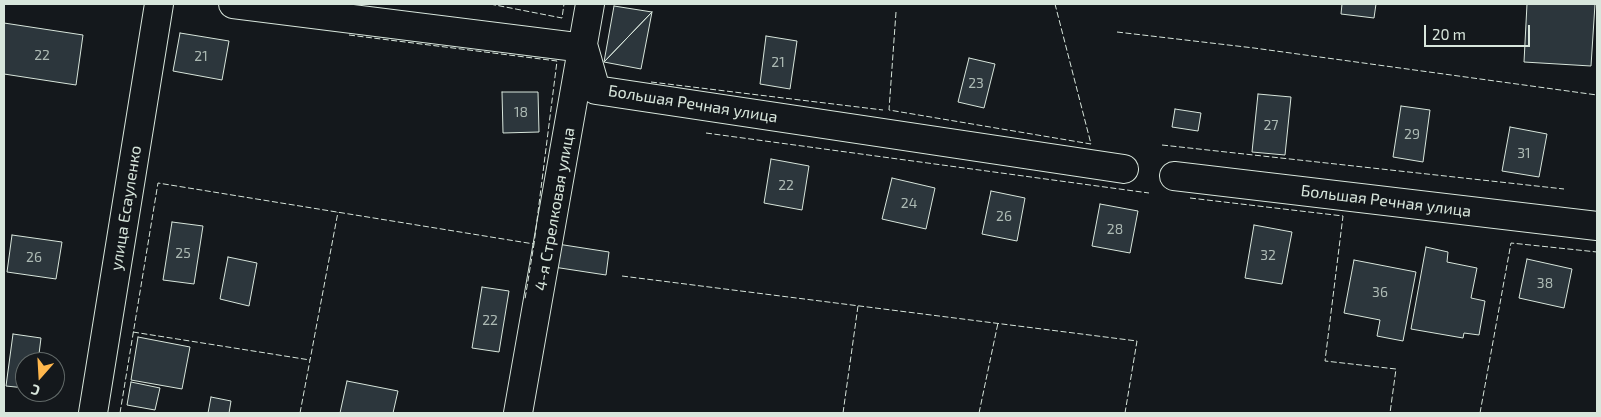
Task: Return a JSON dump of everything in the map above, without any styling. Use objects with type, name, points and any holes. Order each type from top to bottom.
[{"type":"street","name":"улица Есауленко","points":[[93,413],[159,4]]},
{"type":"street","points":[[233,4],[584,48]]},
{"type":"street","name":"4-я Стрелковая улица","points":[[518,413],[584,48],[590,4]]},
{"type":"street","name":"Большая Речная улица","points":[[584,48],[596,90],[1124,169]]},
{"type":"street","name":"Большая Речная улица","points":[[1174,176],[1597,226]]},
{"type":"building","points":[[1342,4],[1376,4],[1374,18],[1341,14]]},
{"type":"building","points":[[1527,4],[1595,4],[1591,66],[1524,62]]},
{"type":"building","points":[[614,6],[652,12],[604,62]]},
{"type":"building","points":[[652,12],[641,69],[604,62]]},
{"type":"building","points":[[4,23],[83,35],[76,85],[4,74]]},
{"type":"building","points":[[180,33],[229,41],[222,80],[173,71]]},
{"type":"building","points":[[766,36],[797,41],[790,89],[760,84]]},
{"type":"building","points":[[969,58],[995,64],[984,108],[958,102]]},
{"type":"building","points":[[502,92],[538,92],[539,132],[503,133]]},
{"type":"building","points":[[1258,94],[1291,97],[1285,155],[1252,152]]},
{"type":"building","points":[[1401,106],[1430,110],[1423,162],[1393,157]]},
{"type":"building","points":[[1175,109],[1201,113],[1198,131],[1172,127]]},
{"type":"building","points":[[1510,127],[1547,134],[1539,177],[1502,171]]},
{"type":"building","points":[[771,159],[809,166],[802,210],[764,203]]},
{"type":"building","points":[[892,178],[935,188],[926,229],[882,219]]},
{"type":"building","points":[[991,191],[1025,198],[1017,241],[982,234]]},
{"type":"building","points":[[1100,204],[1138,211],[1130,253],[1092,246]]},
{"type":"building","points":[[172,222],[203,226],[194,284],[163,280]]},
{"type":"building","points":[[1254,225],[1292,232],[1282,284],[1245,278]]},
{"type":"building","points":[[12,235],[62,242],[56,279],[7,272]]},
{"type":"building","points":[[551,243],[609,252],[606,275],[547,266]]},
{"type":"building","points":[[1426,247],[1448,252],[1447,262],[1477,268],[1471,298],[1485,301],[1479,335],[1464,333],[1463,338],[1411,329]]},
{"type":"building","points":[[228,257],[257,263],[249,306],[220,299]]},
{"type":"building","points":[[1527,259],[1572,269],[1564,308],[1519,298]]},
{"type":"building","points":[[1354,260],[1416,272],[1403,341],[1377,336],[1380,320],[1344,313]]},
{"type":"building","points":[[482,287],[509,291],[499,352],[472,348]]},
{"type":"building","points":[[13,334],[41,338],[39,352],[15,352],[15,387],[6,386]]},
{"type":"building","points":[[138,337],[190,347],[182,389],[131,380]]},
{"type":"building","points":[[347,381],[398,391],[393,413],[340,413]]},
{"type":"building","points":[[131,382],[160,388],[155,410],[127,405]]},
{"type":"building","points":[[211,397],[231,401],[229,413],[208,413]]},
{"type":"fence","points":[[490,4],[562,18],[564,4]]},
{"type":"fence","points":[[896,12],[889,110],[1091,144],[1055,4]]},
{"type":"fence","points":[[1117,32],[1254,48],[1597,95]]},
{"type":"fence","points":[[349,35],[557,61],[534,244]]},
{"type":"fence","points":[[651,82],[883,110]]},
{"type":"fence","points":[[706,133],[1149,193]]},
{"type":"fence","points":[[1162,145],[1564,189]]},
{"type":"fence","points":[[120,413],[158,183],[534,244],[525,299]]},
{"type":"fence","points":[[1190,198],[1343,216],[1325,361],[1396,369],[1390,413]]},
{"type":"fence","points":[[300,413],[338,212]]},
{"type":"fence","points":[[1480,413],[1511,243],[1597,252]]},
{"type":"fence","points":[[622,276],[1137,341],[1125,413]]},
{"type":"fence","points":[[843,413],[858,306]]},
{"type":"fence","points":[[979,413],[998,323]]},
{"type":"fence","points":[[133,332],[310,360]]}]
